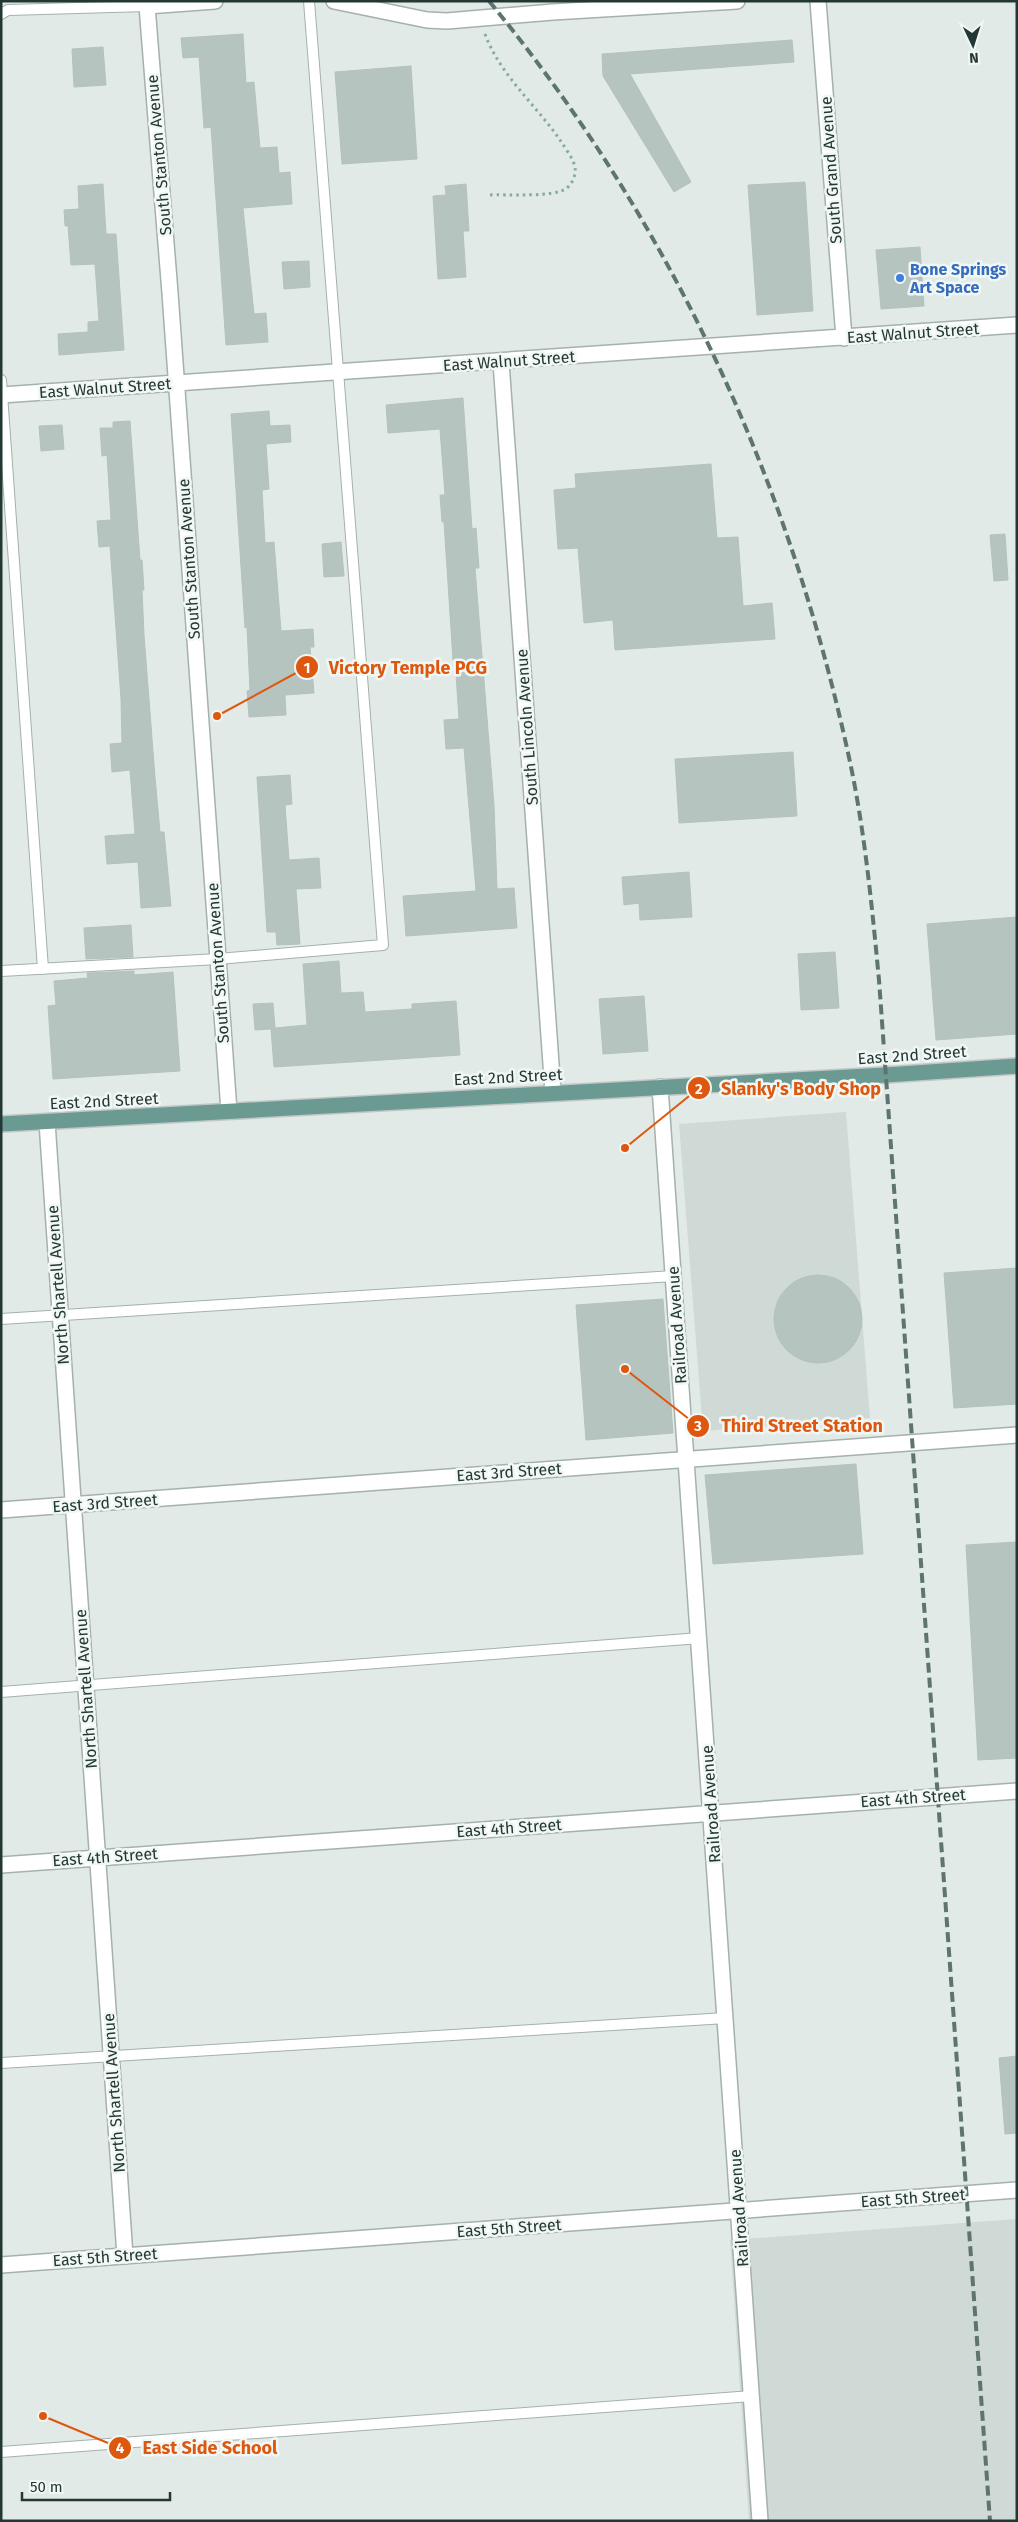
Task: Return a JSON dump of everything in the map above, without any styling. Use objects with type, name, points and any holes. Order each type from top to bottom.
[{"type":"main road","name":"East 2nd Street","points":[[1,1124],[1017,1066]]},
{"type":"street","points":[[147,6],[215,1]]},
{"type":"street","points":[[334,1],[427,20],[447,21],[737,1]]},
{"type":"street","name":"South Grand Avenue","points":[[818,1],[844,338]]},
{"type":"street","name":"South Stanton Avenue","points":[[147,6],[229,1112]]},
{"type":"street","name":"East Walnut Street","points":[[2,395],[1017,325]]},
{"type":"street","name":"South Lincoln Avenue","points":[[501,362],[553,1092]]},
{"type":"street","name":"Railroad Avenue","points":[[660,1087],[700,1638],[760,2521]]},
{"type":"street","name":"North Shartell Avenue","points":[[47,1122],[125,2256]]},
{"type":"street","name":"East 3rd Street","points":[[1,1510],[1017,1435]]},
{"type":"street","name":"East 4th Street","points":[[1,1865],[97,1856],[1017,1791]]},
{"type":"street","name":"East 5th Street","points":[[1,2265],[1017,2190]]},
{"type":"lane","points":[[1,970],[43,970],[218,959],[383,945],[309,1]]},
{"type":"lane","points":[[1,14],[8,10],[147,6]]},
{"type":"lane","points":[[1,380],[43,970]]},
{"type":"lane","points":[[1,1319],[674,1276]]},
{"type":"lane","points":[[1,1692],[700,1638]]},
{"type":"lane","points":[[1,2063],[726,2018]]},
{"type":"lane","points":[[1,2452],[752,2396]]},
{"type":"path","points":[[483,18],[490,46],[506,71],[556,134],[575,167],[574,177],[567,188],[552,192],[488,195]]},
{"type":"shaded area","points":[[846,1112],[870,1418],[703,1431],[679,1124]]},
{"type":"shaded area","points":[[1017,2219],[1017,2521],[749,2521],[730,2240]]},
{"type":"building","points":[[243,34],[246,83],[254,82],[260,148],[277,147],[279,173],[290,172],[292,204],[243,208],[254,314],[266,313],[268,342],[226,345],[211,127],[204,128],[199,57],[183,58],[181,38]]},
{"type":"building","points":[[792,40],[794,62],[630,74],[691,182],[674,192],[603,76],[602,54]]},
{"type":"building","points":[[103,47],[106,85],[74,87],[72,49]]},
{"type":"building","points":[[411,66],[417,159],[342,164],[335,72]]},
{"type":"building","points":[[805,182],[813,311],[757,315],[748,185]]},
{"type":"building","points":[[103,184],[106,234],[116,234],[124,350],[59,355],[58,334],[88,332],[88,322],[99,321],[95,264],[71,265],[68,226],[65,226],[64,210],[79,209],[78,186]]},
{"type":"building","points":[[466,184],[469,231],[463,231],[466,277],[438,279],[433,196],[446,195],[445,186]]},
{"type":"building","name":"Bone Springs Art Space","points":[[920,247],[924,306],[881,309],[876,250]]},
{"type":"building","points":[[309,261],[310,287],[284,289],[282,262]]},
{"type":"building","points":[[463,398],[472,529],[476,528],[479,568],[475,568],[494,805],[497,889],[514,888],[517,928],[406,936],[403,896],[476,891],[464,748],[446,749],[444,720],[459,719],[455,659],[453,660],[444,522],[442,522],[440,495],[445,495],[440,429],[388,433],[386,405]]},
{"type":"building","points":[[269,411],[270,426],[290,425],[291,442],[266,444],[269,489],[262,490],[265,543],[274,542],[281,631],[313,629],[314,647],[310,647],[314,693],[285,695],[286,715],[249,717],[247,691],[250,690],[247,627],[245,628],[231,414]]},
{"type":"building","points":[[130,421],[140,560],[142,560],[144,635],[155,777],[160,832],[164,832],[171,906],[141,908],[138,862],[107,864],[105,836],[135,834],[130,770],[112,772],[110,744],[122,743],[121,699],[110,546],[99,547],[97,521],[111,520],[107,455],[102,456],[100,428],[113,428],[113,422]]},
{"type":"building","points":[[62,425],[64,449],[41,451],[39,426]]},
{"type":"building","points":[[711,464],[717,538],[738,537],[743,606],[772,603],[775,639],[615,650],[613,620],[584,623],[578,548],[558,549],[554,490],[576,488],[575,474]]},
{"type":"building","points":[[1005,534],[1008,580],[994,581],[990,535]]},
{"type":"building","points":[[341,542],[344,576],[324,577],[322,544]]},
{"type":"building","points":[[793,752],[797,816],[679,823],[675,759]]},
{"type":"building","points":[[290,775],[292,804],[285,805],[289,860],[319,858],[321,888],[296,889],[300,944],[277,945],[276,932],[267,932],[257,777]]},
{"type":"building","points":[[689,872],[692,917],[640,920],[639,903],[624,905],[622,877]]},
{"type":"building","points":[[1017,917],[1017,1034],[936,1040],[927,924]]},
{"type":"building","points":[[131,925],[133,957],[86,959],[84,928]]},
{"type":"building","points":[[835,952],[839,1008],[801,1010],[798,954]]},
{"type":"building","points":[[339,961],[341,993],[363,992],[365,1012],[412,1009],[412,1004],[456,1001],[460,1055],[274,1067],[271,1029],[255,1030],[253,1004],[273,1003],[275,1028],[307,1025],[303,964]]},
{"type":"building","points":[[134,971],[134,975],[173,972],[180,1071],[53,1079],[48,1006],[56,1005],[54,981],[88,978],[87,973]]},
{"type":"building","points":[[644,996],[648,1051],[603,1054],[599,999]]},
{"type":"building","points":[[1017,1268],[1017,1404],[954,1408],[944,1273]]},
{"type":"building","points":[[818,1275],[835,1278],[849,1288],[859,1302],[862,1319],[859,1336],[849,1350],[835,1360],[818,1363],[801,1360],[787,1350],[777,1336],[774,1319],[777,1302],[787,1288],[801,1278]]},
{"type":"building","points":[[663,1299],[673,1433],[586,1440],[576,1305]]},
{"type":"building","points":[[856,1464],[863,1554],[713,1564],[705,1475]]},
{"type":"building","points":[[1017,1542],[1017,1758],[978,1760],[966,1545]]},
{"type":"building","points":[[1017,2056],[1017,2133],[1005,2134],[999,2058]]},
{"type":"railway","points":[[489,1],[555,86],[614,174],[668,266],[716,360],[758,457],[794,556],[825,658],[850,762],[864,843],[879,980],[990,2521]]},
{"type":"place","name":"Bone Springs Art Space","points":[[900,278]]},
{"type":"place","name":"Victory Temple PCG","points":[[217,716]]},
{"type":"place","name":"Slanky's Body Shop","points":[[625,1148]]},
{"type":"place","name":"Third Street Station","points":[[625,1369]]},
{"type":"place","name":"East Side School","points":[[43,2416]]}]
